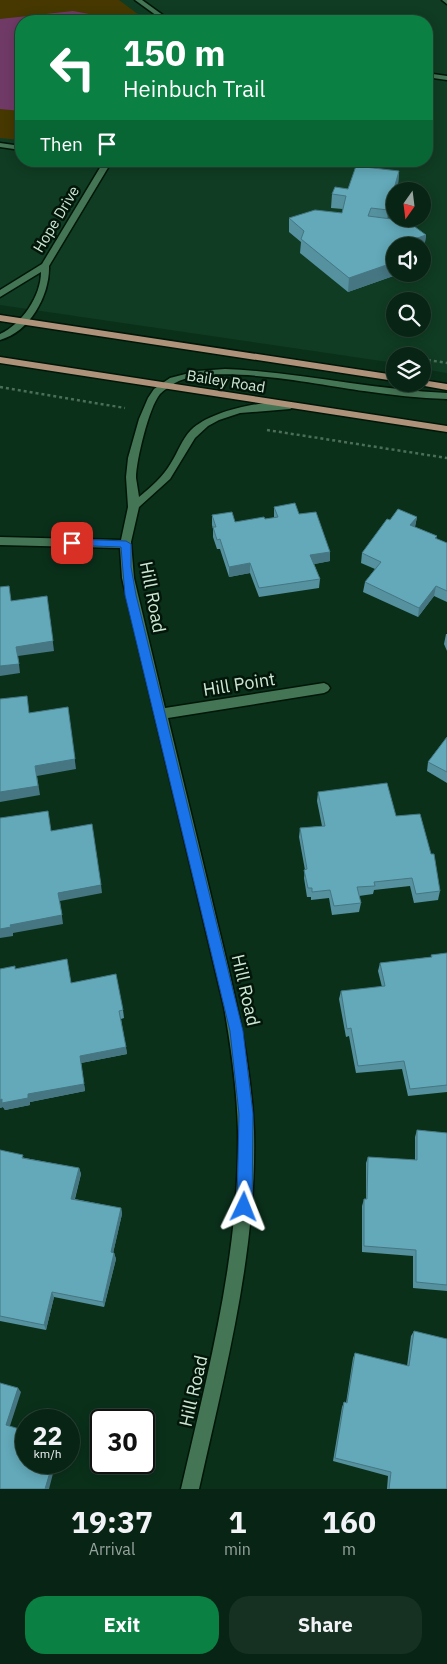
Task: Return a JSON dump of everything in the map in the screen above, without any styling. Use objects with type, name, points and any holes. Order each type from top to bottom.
[{"type":"main road","name":"Bailey Road","points":[[0,318],[386,377]]},
{"type":"main road","name":"Bailey Road","points":[[0,360],[447,429]]},
{"type":"main road","points":[[431,384],[447,387]]},
{"type":"street","points":[[138,0],[159,15]]},
{"type":"street","points":[[433,76],[447,78]]},
{"type":"street","points":[[0,145],[15,147]]},
{"type":"street","name":"Hope Drive","points":[[0,294],[45,266],[104,167]]},
{"type":"street","name":"Hope Drive","points":[[0,337],[13,332],[23,322],[45,284],[45,266]]},
{"type":"street","points":[[163,386],[190,376],[236,372],[382,391],[447,396]]},
{"type":"street","name":"Hill Road","points":[[163,386],[156,392],[134,456],[131,476],[134,506],[126,544],[126,567],[131,595],[236,1031],[243,1079],[246,1126],[244,1207],[237,1275],[190,1489]]},
{"type":"street","points":[[134,506],[164,480],[175,465],[186,444],[196,432],[210,422],[243,410],[290,406]]},
{"type":"street","points":[[0,541],[126,544]]},
{"type":"street","name":"Hill Point","points":[[160,714],[324,688]]},
{"type":"path","points":[[431,360],[447,363]]},
{"type":"path","points":[[0,387],[148,412]]},
{"type":"path","points":[[264,430],[447,458]]},
{"type":"shaded area","points":[[0,0],[447,0],[447,373],[431,370],[431,347],[386,347],[386,362],[0,305]]},
{"type":"shaded area","points":[[0,0],[119,0],[139,15],[15,15],[15,139],[0,138]]},
{"type":"shaded area","points":[[73,11],[91,15],[36,15]]},
{"type":"shaded area","points":[[15,17],[15,110],[0,109],[0,19]]},
{"type":"building","points":[[356,167],[399,171],[396,182],[386,182],[386,210],[371,208],[368,216],[386,218],[386,228],[416,228],[426,235],[420,237],[386,237],[386,265],[349,278],[301,239],[304,231],[289,218],[315,210],[342,213],[346,196],[332,194],[335,187],[348,189]]},
{"type":"building","points":[[295,503],[299,514],[316,512],[330,552],[310,555],[320,579],[259,588],[250,563],[229,567],[220,539],[217,540],[213,527],[216,527],[212,515],[232,512],[235,522],[264,517],[265,519],[278,517],[274,507]]},
{"type":"building","points":[[398,509],[417,517],[410,525],[437,536],[435,538],[447,543],[447,591],[436,586],[419,608],[365,582],[381,562],[362,553],[387,519],[390,520]]},
{"type":"building","points":[[9,586],[11,601],[47,596],[53,641],[16,647],[19,664],[0,666],[0,587]]},
{"type":"building","points":[[27,696],[29,713],[68,707],[75,759],[35,766],[38,786],[0,792],[0,699]]},
{"type":"building","points":[[447,737],[447,772],[428,762]]},
{"type":"building","points":[[387,783],[396,816],[420,814],[431,854],[434,854],[440,891],[416,894],[412,878],[374,882],[375,886],[357,887],[361,903],[334,906],[330,890],[312,892],[312,888],[308,888],[304,870],[307,869],[300,828],[325,826],[318,792]]},
{"type":"building","points":[[48,811],[51,831],[92,824],[101,885],[58,893],[62,915],[10,925],[11,927],[0,929],[0,818]]},
{"type":"building","points":[[447,953],[447,1085],[410,1089],[404,1061],[358,1066],[351,1028],[347,1029],[341,991],[385,986],[380,963],[432,957],[431,955]]},
{"type":"building","points":[[67,959],[71,983],[116,974],[123,1010],[119,1011],[126,1047],[80,1056],[84,1084],[28,1094],[28,1098],[2,1103],[2,1099],[0,1100],[0,969],[15,966],[15,969]]},
{"type":"building","points":[[417,1130],[447,1133],[447,1285],[416,1282],[416,1250],[364,1246],[364,1199],[367,1199],[368,1157],[417,1160]]},
{"type":"building","points":[[0,1150],[23,1155],[22,1158],[79,1168],[71,1199],[121,1208],[111,1252],[114,1253],[103,1302],[52,1292],[44,1325],[0,1316]]},
{"type":"building","points":[[414,1331],[447,1339],[447,1489],[389,1489],[391,1472],[335,1458],[344,1402],[347,1403],[355,1353],[409,1366]]},
{"type":"building","points":[[0,1383],[18,1388],[6,1425],[15,1428],[15,1474],[49,1474],[45,1489],[0,1489]]},
{"type":"route","points":[[72,543],[126,544],[126,567],[131,595],[236,1031],[246,1114],[247,1160],[244,1207]]}]
